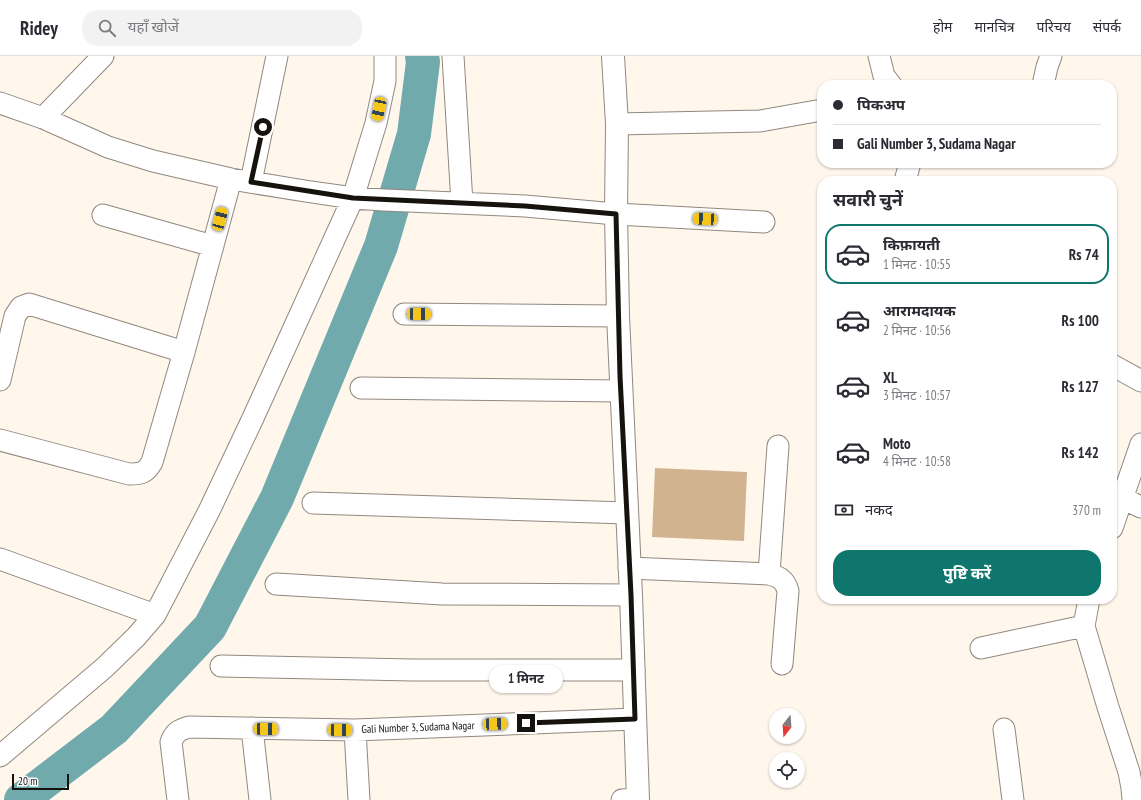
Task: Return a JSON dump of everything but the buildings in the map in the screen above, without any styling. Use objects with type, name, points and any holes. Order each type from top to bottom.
[{"type":"main road","points":[[613,56],[617,124],[616,214],[620,391],[634,670],[635,719],[633,800]]},
{"type":"street","points":[[43,118],[103,56]]},
{"type":"street","points":[[251,182],[276,56]]},
{"type":"street","points":[[0,756],[104,668],[136,637],[154,614],[212,504],[353,198],[376,123],[385,81],[385,56]]},
{"type":"street","points":[[453,56],[462,203]]},
{"type":"street","points":[[879,56],[884,76],[887,80]]},
{"type":"street","points":[[1044,80],[1046,67],[1051,56]]},
{"type":"street","points":[[0,103],[43,118],[108,147],[153,161],[230,179],[353,198],[525,206],[616,214],[764,222]]},
{"type":"street","points":[[617,124],[760,121],[817,111]]},
{"type":"street","points":[[0,440],[129,474],[140,474],[149,468],[184,352],[230,179]]},
{"type":"street","points":[[103,215],[213,246]]},
{"type":"street","points":[[0,380],[8,313],[29,304],[37,305],[184,352]]},
{"type":"street","points":[[404,314],[618,316]]},
{"type":"street","points":[[1117,368],[1141,381]]},
{"type":"street","points":[[360,388],[620,391]]},
{"type":"street","points":[[1117,513],[1141,444]]},
{"type":"street","points":[[769,574],[778,446]]},
{"type":"street","points":[[1122,498],[1141,507]]},
{"type":"street","points":[[313,503],[627,513]]},
{"type":"street","points":[[0,559],[154,614]]},
{"type":"street","points":[[629,568],[769,574],[780,577],[786,583],[788,591],[782,664]]},
{"type":"street","points":[[276,584],[442,594],[631,595]]},
{"type":"street","points":[[1088,604],[1084,626],[1129,772],[1132,788],[1132,800]]},
{"type":"street","points":[[981,648],[1084,626]]},
{"type":"street","points":[[221,666],[413,670],[634,670]]},
{"type":"street","name":"Gali Number 3, Sudama Nagar","points":[[178,800],[171,742],[178,730],[189,727],[355,730],[635,719]]},
{"type":"street","points":[[252,728],[260,800]]},
{"type":"street","points":[[1004,729],[1013,800]]},
{"type":"street","points":[[355,730],[359,800]]},
{"type":"waterway","points":[[21,800],[114,729],[210,627],[277,498],[381,246],[414,134],[423,62],[422,56]]},
{"type":"route","points":[[263,127],[251,182],[353,198],[525,206],[616,214],[620,376],[631,595],[635,719],[526,723]]}]
